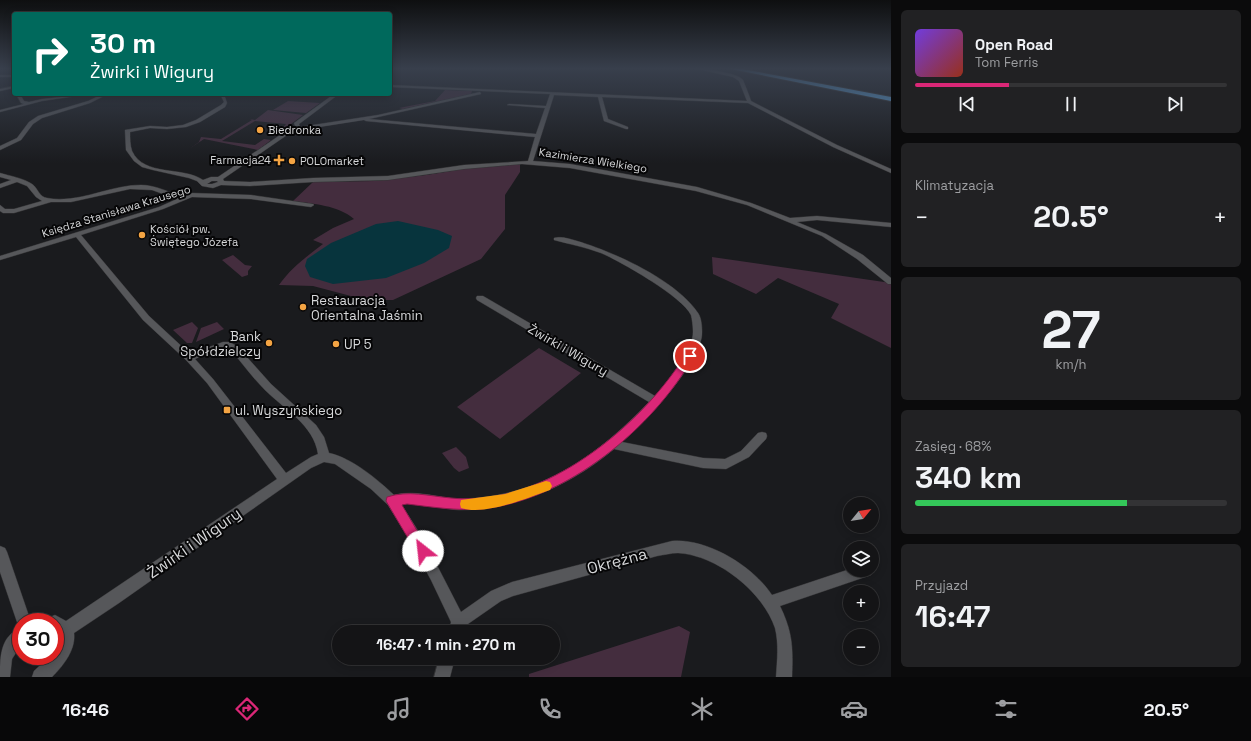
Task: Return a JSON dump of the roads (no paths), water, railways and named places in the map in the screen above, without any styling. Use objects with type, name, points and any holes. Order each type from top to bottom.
[{"type":"street","points":[[21,100],[22,102],[28,104]]},
{"type":"street","points":[[0,111],[54,100]]},
{"type":"street","points":[[0,148],[19,139],[31,123],[36,119],[50,113],[94,100]]},
{"type":"street","points":[[191,195],[206,184],[191,178],[149,167],[136,161],[130,153],[127,131],[150,127],[172,128],[189,125],[223,106],[226,102],[225,100]]},
{"type":"street","points":[[299,129],[296,124],[329,100]]},
{"type":"street","points":[[220,181],[285,134],[299,129],[362,118],[449,100]]},
{"type":"street","points":[[530,162],[550,100]]},
{"type":"street","points":[[601,100],[608,122],[626,128]]},
{"type":"street","points":[[698,100],[749,102],[835,146],[891,171]]},
{"type":"street","points":[[509,105],[547,107]]},
{"type":"street","points":[[362,118],[378,122],[538,136]]},
{"type":"street","name":"Kazimierza Wielkiego","points":[[206,184],[220,181],[250,184],[313,180],[388,178],[464,167],[530,162],[570,166],[697,189],[749,204],[789,220],[844,246],[871,265],[891,282]]},
{"type":"street","points":[[0,175],[32,187],[40,198],[49,200]]},
{"type":"street","points":[[0,186],[16,180]]},
{"type":"street","points":[[0,207],[3,211],[14,211],[49,200],[70,199],[140,187],[156,189],[183,199]]},
{"type":"street","name":"Księdza Stanisława Krausego","points":[[0,258],[161,208],[191,195],[251,197],[311,205]]},
{"type":"street","points":[[789,220],[817,218],[891,225]]},
{"type":"street","points":[[77,234],[146,318],[190,358],[221,393],[285,480]]},
{"type":"street","points":[[190,358],[223,345],[229,345],[234,348],[273,392],[301,414],[320,439],[323,445],[324,457],[338,460],[375,486],[392,501],[407,498],[452,504],[482,503],[505,499],[532,491],[565,477],[589,462],[612,444],[656,402],[680,373],[690,356],[698,330],[695,315],[682,301],[662,285],[614,256],[595,249],[556,239]]},
{"type":"street","name":"Żwirki i Wigury","points":[[480,298],[656,402]]},
{"type":"street","points":[[612,444],[703,463],[726,464],[745,454],[762,436]]},
{"type":"street","name":"Żwirki i Wigury","points":[[64,623],[311,462],[324,457]]},
{"type":"street","name":"Okrężna","points":[[392,501],[423,551],[456,625]]},
{"type":"street","name":"Okrężna","points":[[460,625],[496,596],[512,589],[670,548],[681,547],[694,549],[718,558],[736,569],[753,583],[769,603],[782,626],[785,640],[786,654],[784,677]]},
{"type":"street","points":[[0,552],[21,613]]},
{"type":"street","points":[[769,603],[845,577]]},
{"type":"street","points":[[64,633],[67,638],[64,648]]},
{"type":"street","points":[[1,676],[0,667],[3,657],[12,644]]},
{"type":"street","points":[[40,677],[54,665]]},
{"type":"street","points":[[442,677],[445,665]]},
{"type":"water","points":[[398,221],[438,230],[452,236],[449,248],[424,263],[386,278],[333,284],[310,277],[305,266],[307,259],[331,243],[376,224]]},
{"type":"place","name":"Biedronka","points":[[260,130]]},
{"type":"place","name":"Farmacja24","points":[[279,160]]},
{"type":"place","name":"POLOmarket","points":[[292,161]]},
{"type":"place","name":"Kościół pw. Świętego Józefa","points":[[142,235]]},
{"type":"place","name":"Restauracja Orientalna Jaśmin","points":[[303,307]]},
{"type":"place","name":"Bank Spółdzielczy","points":[[269,343]]},
{"type":"place","name":"UP 5","points":[[336,344]]},
{"type":"place","name":"ul. Wyszyńskiego","points":[[227,410]]}]
